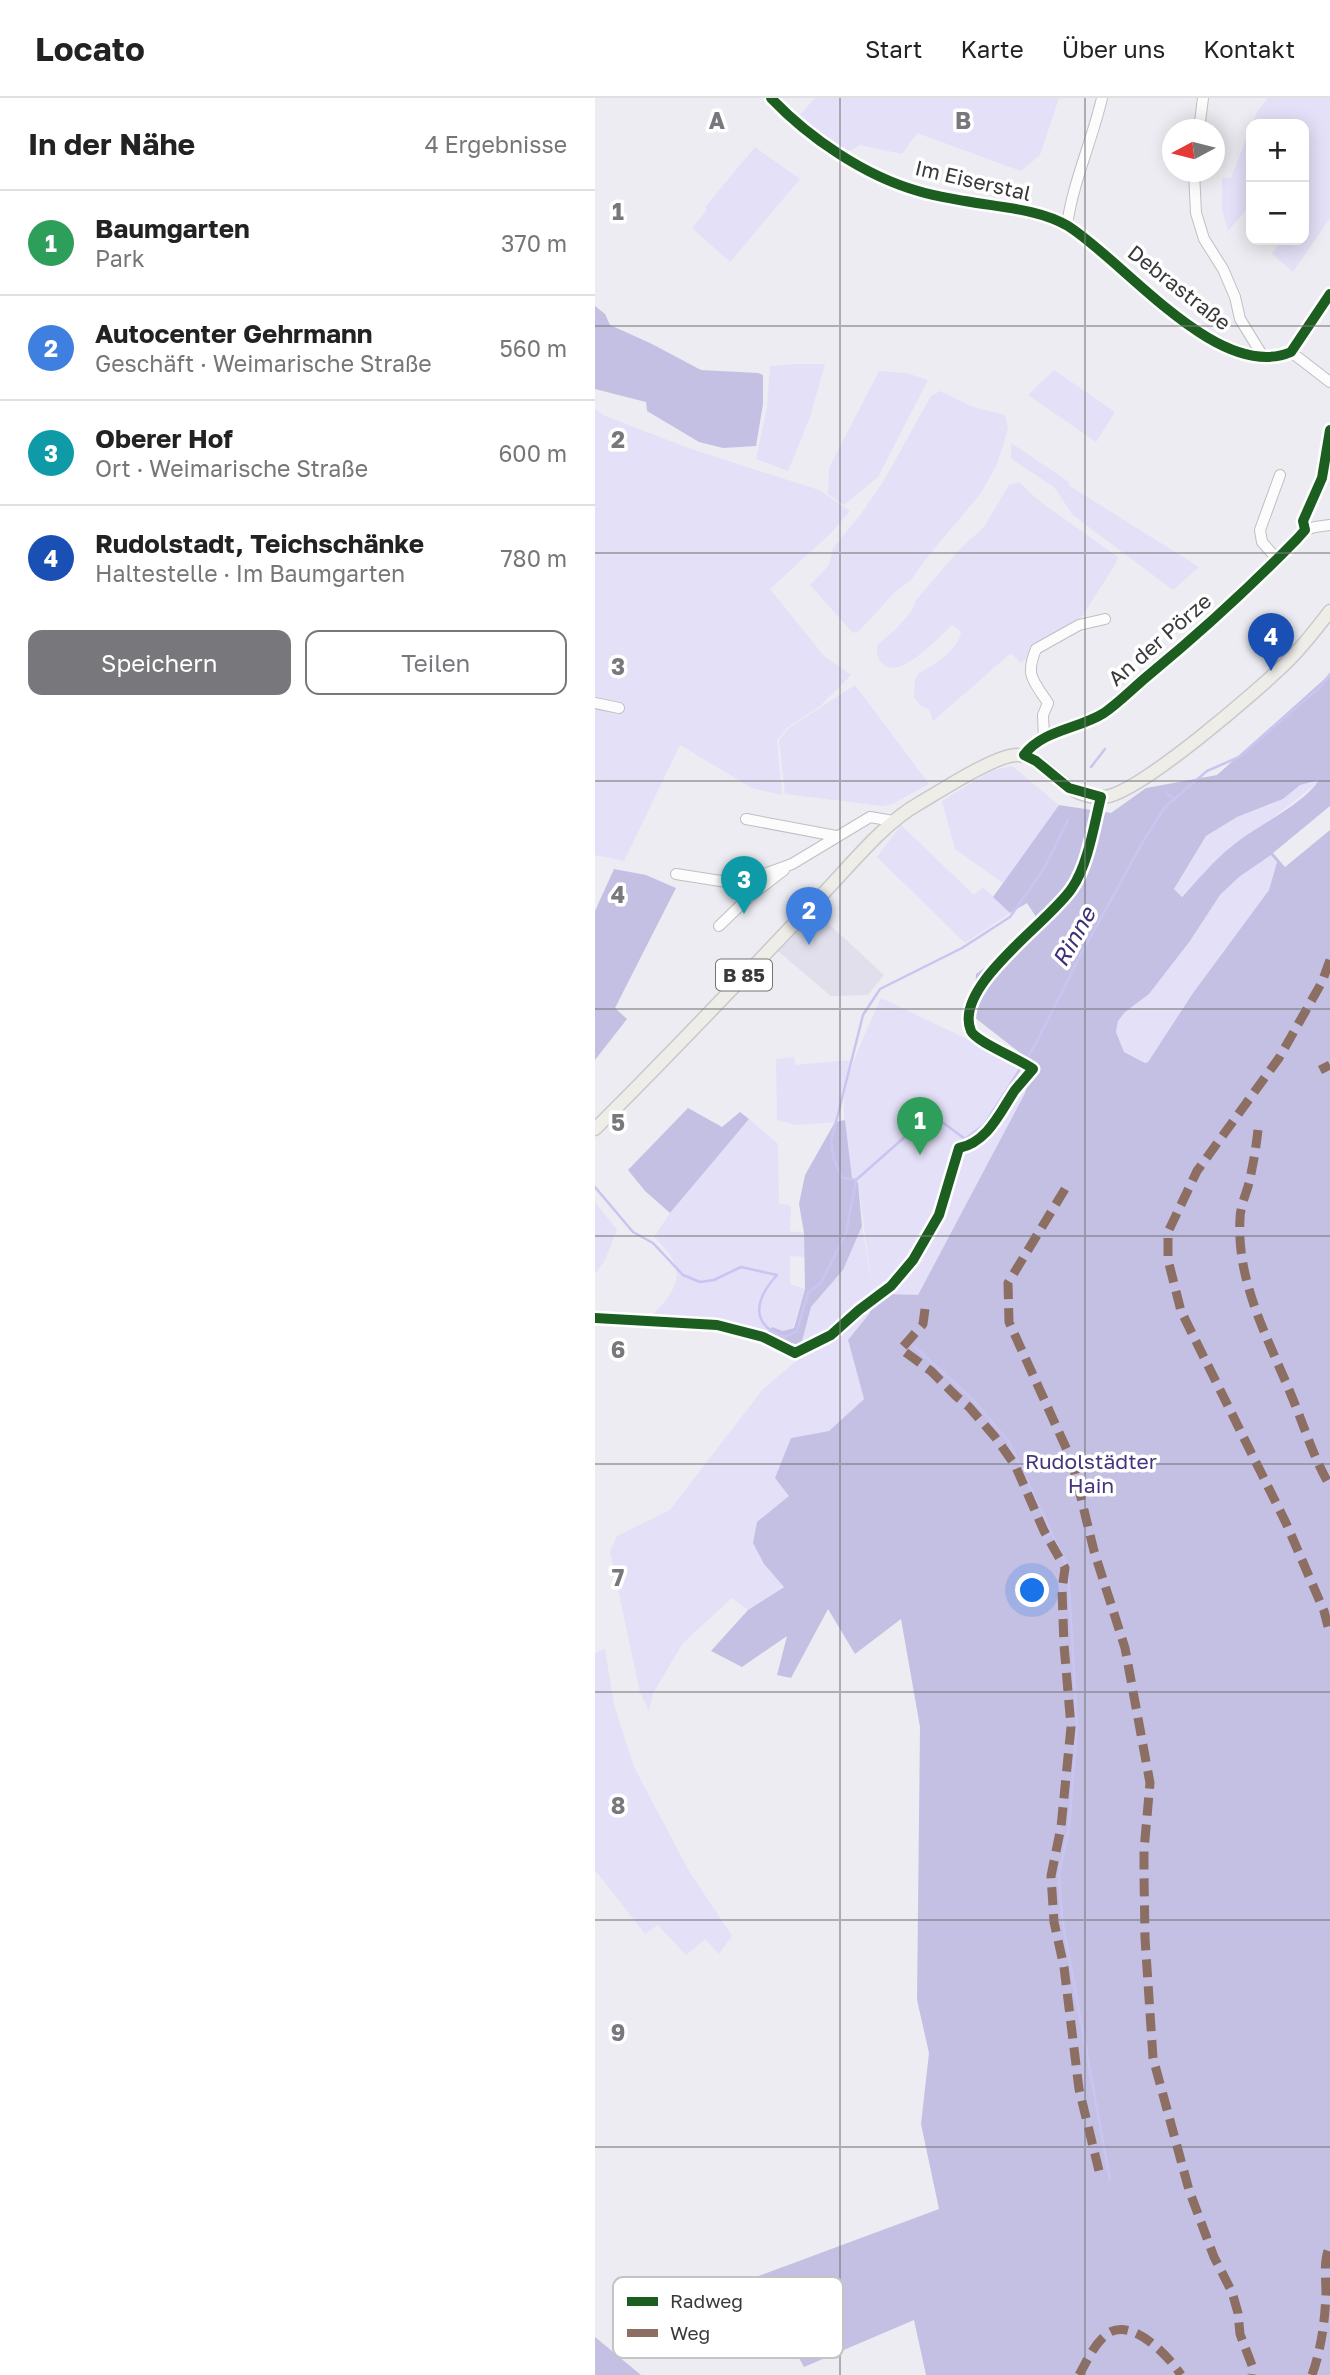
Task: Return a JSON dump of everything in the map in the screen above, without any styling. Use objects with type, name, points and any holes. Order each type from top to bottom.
[{"type":"main road","points":[[1024,755],[1036,761],[1061,783],[1078,792],[1101,797],[1131,788],[1203,733],[1289,660],[1330,611]]},
{"type":"main road","name":"B 85","points":[[595,1129],[893,821],[917,804],[993,761],[1024,755]]},
{"type":"street","name":"Im Eiserstal","points":[[771,98],[825,146],[880,176],[917,191],[1034,214],[1066,225]]},
{"type":"street","points":[[1066,225],[1070,200],[1094,131],[1102,98]]},
{"type":"street","points":[[1200,119],[1203,98]]},
{"type":"street","points":[[1194,182],[1196,214],[1204,239],[1223,269],[1235,297],[1240,319],[1264,358]]},
{"type":"street","name":"Debrastraße","points":[[1066,225],[1205,338],[1236,352],[1264,358],[1291,352]]},
{"type":"street","points":[[1330,294],[1291,352],[1330,382]]},
{"type":"street","points":[[1277,559],[1262,542],[1259,530],[1280,475]]},
{"type":"street","name":"An der Pörze","points":[[1024,755],[1033,744],[1044,738],[1081,725],[1104,713],[1199,634],[1305,530],[1330,525]]},
{"type":"street","points":[[1044,738],[1043,715],[1048,703],[1030,675],[1029,668],[1036,649],[1079,625],[1105,619]]},
{"type":"street","points":[[595,703],[619,708]]},
{"type":"street","points":[[719,926],[749,897],[792,864],[837,836],[870,817],[893,821]]},
{"type":"street","points":[[746,819],[837,836]]},
{"type":"street","points":[[676,874],[727,881],[753,878],[792,864]]},
{"type":"street","points":[[595,1318],[717,1325],[763,1337],[795,1353],[831,1335],[891,1286]]},
{"type":"shaded area","points":[[815,98],[1059,98],[1040,155],[1021,171],[917,133],[902,154],[860,145],[848,152],[829,141],[799,116]]},
{"type":"shaded area","points":[[1268,98],[1330,98],[1330,218],[1293,272],[1272,254],[1278,245],[1309,245],[1309,119],[1254,119]]},
{"type":"shaded area","points":[[1246,139],[1246,211],[1228,231],[1222,209],[1222,182],[1225,182],[1225,178],[1231,178]]},
{"type":"shaded area","points":[[755,147],[800,179],[730,262],[692,228],[707,210],[705,207]]},
{"type":"shaded area","points":[[825,364],[810,417],[788,471],[756,459],[767,407],[770,366]]},
{"type":"shaded area","points":[[1054,370],[1115,412],[1096,442],[1028,395]]},
{"type":"shaded area","points":[[879,371],[906,373],[928,380],[878,477],[844,505],[828,494],[829,468]]},
{"type":"shaded area","points":[[940,391],[973,407],[1005,415],[1008,428],[996,466],[981,493],[911,580],[895,592],[859,631],[853,633],[810,585],[829,565],[833,548],[883,482],[931,396]]},
{"type":"shaded area","points":[[595,409],[603,415],[691,449],[819,490],[850,511],[832,532],[770,589],[824,656],[851,675],[820,706],[788,727],[777,740],[782,795],[752,788],[680,745],[624,861],[595,855]]},
{"type":"shaded area","points":[[1011,443],[1069,482],[1068,485],[1199,567],[1173,590],[1073,515],[1054,487],[1013,460]]},
{"type":"shaded area","points":[[1020,483],[1038,500],[1118,557],[1081,618],[1021,663],[1011,653],[933,721],[929,709],[921,706],[914,697],[915,680],[918,674],[951,651],[961,631],[952,625],[910,662],[891,668],[882,663],[877,645],[896,629],[911,612],[916,600],[959,550],[984,527],[1009,485]]},
{"type":"shaded area","points":[[855,685],[929,784],[883,806],[785,794],[779,740],[789,728]]},
{"type":"shaded area","points":[[1012,766],[1059,805],[1003,883],[955,849],[942,801],[990,771]]},
{"type":"shaded area","points":[[1321,780],[1265,824],[1231,846],[1181,897],[1174,889],[1206,836],[1237,817],[1283,799],[1300,785]]},
{"type":"shaded area","points":[[901,825],[974,895],[983,887],[1010,913],[965,943],[877,857]]},
{"type":"shaded area","points":[[1271,855],[1277,862],[1269,890],[1193,993],[1148,1062],[1124,1052],[1116,1032],[1118,1021],[1125,1011],[1149,994],[1190,941],[1220,895],[1239,877]]},
{"type":"shaded area","points":[[816,912],[884,975],[868,995],[831,996],[778,951]]},
{"type":"shaded area","points":[[881,998],[1011,1060],[1027,1072],[1025,1093],[918,1295],[872,1294],[829,1332],[801,1345],[811,1307],[843,1270],[862,1226],[872,1286],[858,1183],[852,1178],[847,1149],[844,1101],[854,1062]]},
{"type":"shaded area","points":[[794,1057],[795,1065],[851,1060],[835,1122],[796,1125],[777,1120],[776,1059]]},
{"type":"shaded area","points":[[749,1119],[778,1144],[779,1203],[791,1206],[790,1231],[804,1233],[805,1257],[790,1256],[790,1284],[805,1289],[793,1328],[783,1331],[772,1327],[766,1333],[719,1322],[651,1317],[669,1296],[677,1277],[672,1259],[654,1237],[670,1213]]},
{"type":"shaded area","points":[[595,1202],[617,1230],[605,1260],[595,1274]]},
{"type":"shaded area","points":[[872,1305],[870,1314],[848,1341],[864,1399],[829,1431],[791,1438],[789,1496],[764,1564],[784,1586],[748,1610],[732,1598],[683,1643],[653,1693],[649,1711],[640,1692],[610,1552],[617,1536],[670,1510],[763,1389],[800,1358],[833,1338]]},
{"type":"shaded area","points":[[605,1649],[614,1705],[634,1767],[689,1871],[732,1936],[719,1954],[705,1939],[686,1955],[658,1925],[645,1934],[595,1870],[595,1653]]},
{"type":"green space","points":[[595,306],[605,314],[610,325],[701,370],[763,375],[763,404],[756,446],[723,448],[699,442],[647,411],[646,402],[595,389]]},
{"type":"green space","name":"Rudolstädter Hain","points":[[1330,674],[1330,806],[1273,853],[1285,867],[1330,830],[1330,2375],[926,2375],[914,2320],[843,2350],[843,2277],[756,2277],[939,2209],[921,2124],[929,2053],[917,2000],[920,1727],[901,1619],[855,1654],[828,1609],[791,1678],[777,1675],[787,1636],[742,1667],[711,1651],[748,1610],[784,1587],[764,1564],[753,1543],[757,1522],[789,1496],[775,1478],[791,1438],[829,1431],[864,1399],[848,1340],[869,1314],[872,1305],[888,1294],[918,1295],[1025,1093],[1033,1063],[974,1017],[976,974],[993,962],[1036,917],[1027,903],[1010,913],[993,897],[1059,805],[1111,813],[1146,788],[1217,775]],"holes":[[[1319,780],[1312,789],[1225,852],[1182,897],[1174,889],[1206,836],[1237,817],[1283,799],[1300,785]],[[1271,855],[1277,862],[1269,890],[1193,993],[1148,1062],[1124,1052],[1116,1032],[1118,1021],[1125,1012],[1149,994],[1190,941],[1220,895],[1239,877]]]},
{"type":"green space","points":[[614,869],[646,875],[676,888],[615,1008],[627,1019],[595,1060],[595,911]]},
{"type":"green space","points":[[688,1108],[722,1127],[740,1112],[749,1119],[670,1213],[645,1191],[628,1170]]},
{"type":"green space","points":[[845,1120],[852,1178],[858,1183],[862,1226],[843,1270],[811,1307],[801,1345],[781,1341],[766,1333],[772,1327],[783,1331],[794,1328],[805,1289],[804,1233],[799,1204],[805,1175],[835,1122]]},
{"type":"green space","points":[[595,2337],[613,2352],[613,2358],[620,2358],[641,2375],[595,2375]]},
{"type":"green space","name":"Rudolstädter Hain","points":[[799,2358],[825,2358],[804,2367]]},
{"type":"waterway","name":"Rinne","points":[[1307,520],[1324,480],[1330,450]]},
{"type":"waterway","name":"Rinne","points":[[595,1187],[633,1232],[653,1243],[683,1275],[700,1282],[714,1280],[741,1267],[777,1275],[760,1302],[761,1318],[765,1326],[785,1337],[797,1331],[808,1293],[821,1283],[846,1233],[856,1180],[924,1120],[938,1119],[965,1139],[984,1125],[1034,1047],[1079,958],[1165,807],[1207,771],[1239,757],[1320,687],[1330,674]]},
{"type":"waterway","name":"Rinne","points":[[1091,767],[1105,749]]},
{"type":"waterway","points":[[1167,794],[1175,799]]},
{"type":"waterway","name":"Rinne","points":[[856,1180],[842,1178],[834,1160],[831,1142],[863,1015],[880,989],[962,948],[1010,917],[1044,869],[1068,820]]},
{"type":"waterway","points":[[914,1346],[973,1400],[1009,1442],[1068,1568],[1077,1726],[1069,1828],[1059,1874],[1062,1918],[1110,2180]]},
{"type":"waterway","points":[[1044,1538],[1052,1533]]},
{"type":"marked path","points":[[1330,960],[1322,982],[1279,1058],[1197,1171],[1168,1232],[1168,1260],[1181,1311],[1286,1523],[1324,1611],[1330,1634]]},
{"type":"marked path","points":[[1320,1070],[1330,1065]]},
{"type":"marked path","points":[[1258,1130],[1240,1214],[1240,1244],[1244,1268],[1258,1316],[1315,1457],[1330,1486]]},
{"type":"marked path","points":[[1065,1189],[1008,1283],[1009,1322],[1072,1461],[1094,1551],[1125,1648],[1150,1783],[1144,1875],[1153,2058],[1189,2190],[1214,2257],[1232,2292],[1240,2334],[1253,2368],[1252,2375]]},
{"type":"marked path","points":[[925,1309],[923,1324],[901,1349],[931,1371],[969,1407],[995,1437],[1015,1465],[1044,1531],[1065,1568],[1062,1590],[1064,1645],[1071,1727],[1061,1827],[1051,1876],[1054,1922],[1064,1967],[1079,2089],[1100,2175]]},
{"type":"marked path","points":[[1312,2375],[1324,2325],[1326,2263],[1330,2246]]},
{"type":"marked path","points":[[1079,2375],[1098,2343],[1107,2334],[1117,2330],[1127,2330],[1149,2341],[1168,2358],[1181,2375]]},
{"type":"cycle path","points":[[771,98],[820,141],[878,176],[924,193],[1032,212],[1057,220],[1091,243],[1174,314],[1204,335],[1234,350],[1263,357],[1291,352],[1330,294]]},
{"type":"cycle path","points":[[595,1318],[717,1325],[763,1337],[795,1353],[831,1335],[891,1286],[913,1260],[939,1215],[959,1148],[969,1145],[986,1133],[1033,1069],[981,1040],[971,1031],[969,1013],[976,994],[1006,955],[1061,902],[1078,879],[1101,797],[1069,788],[1036,761],[1024,755],[1041,740],[1110,709],[1225,609],[1297,539],[1305,530],[1303,521],[1322,478],[1330,430]]},
{"type":"place","name":"Rudolstadt, Teichschänke","points":[[1271,671]]},
{"type":"place","name":"Oberer Hof","points":[[744,914]]},
{"type":"place","name":"Autocenter Gehrmann","points":[[809,945]]},
{"type":"place","name":"Baumgarten","points":[[920,1155]]}]
